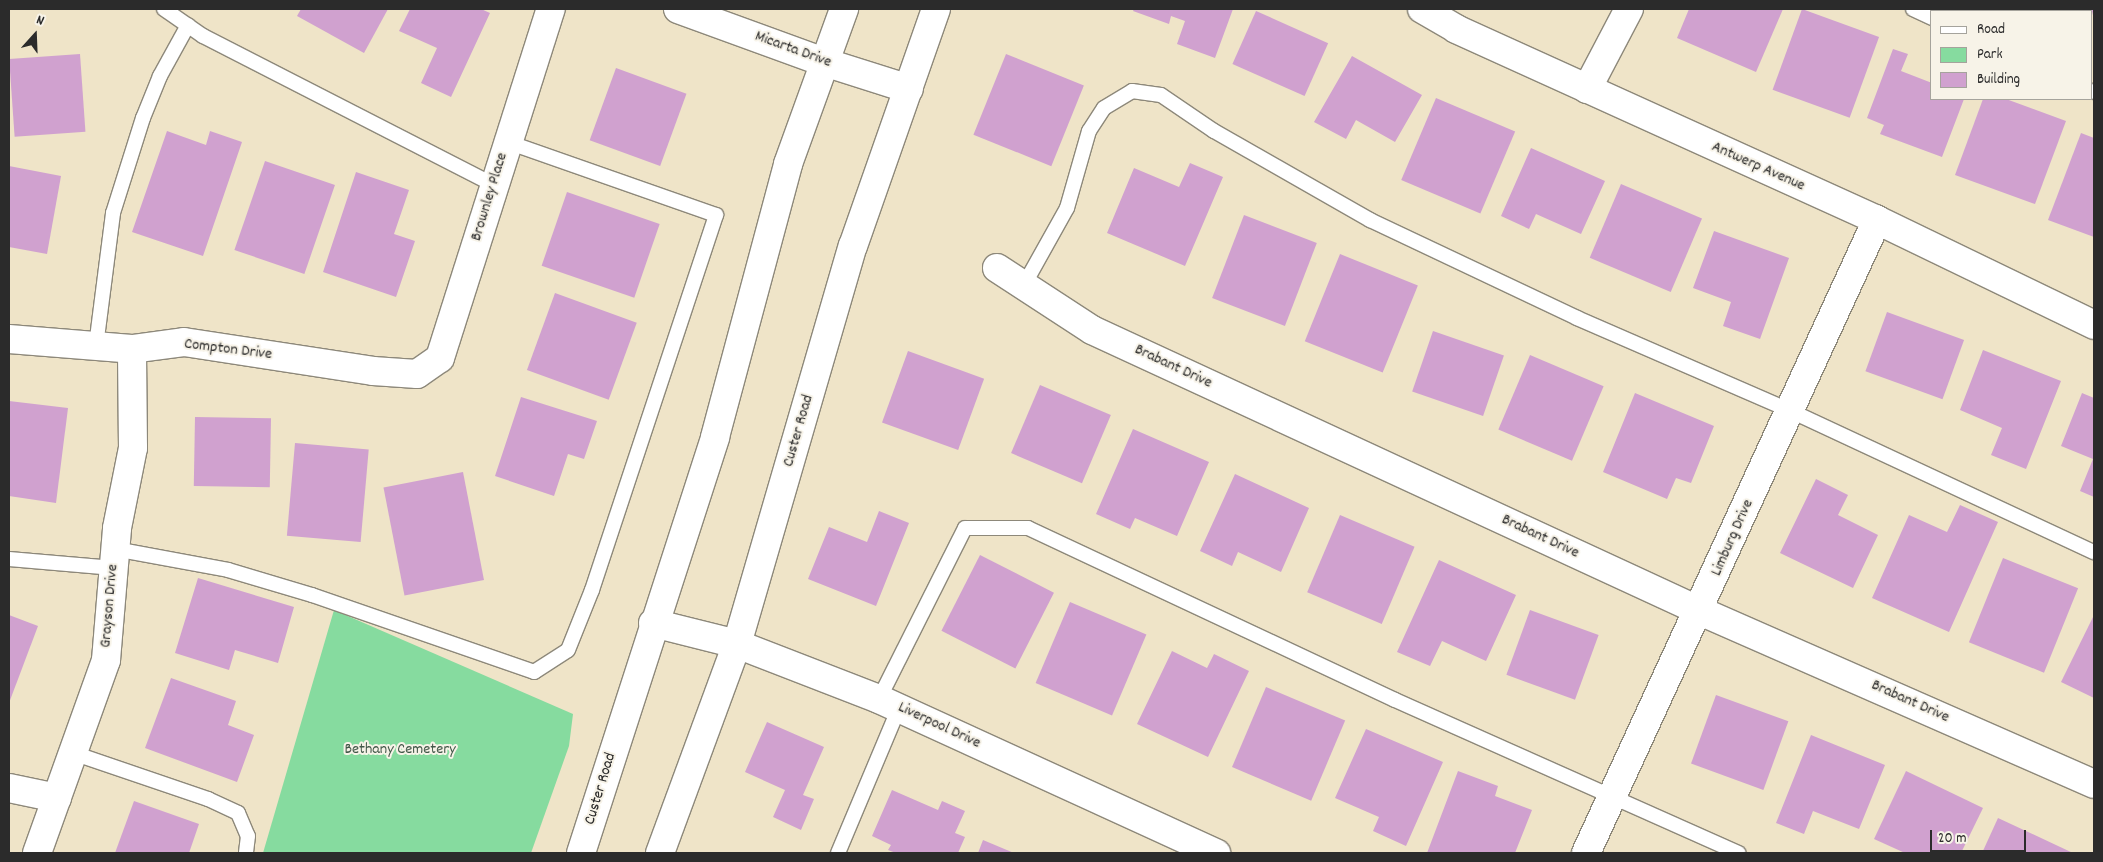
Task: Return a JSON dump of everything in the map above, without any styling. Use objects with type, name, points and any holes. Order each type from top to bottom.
[{"type":"street","name":"Brownley Place","points":[[416,374],[440,358],[507,142],[551,9]]},
{"type":"street","name":"Micarta Drive","points":[[678,9],[824,62],[910,89]]},
{"type":"street","name":"Custer Road","points":[[581,853],[653,623],[715,437],[788,164],[844,9]]},
{"type":"street","name":"Custer Road","points":[[660,853],[737,644],[853,246],[910,89],[936,9]]},
{"type":"street","name":"Antwerp Avenue","points":[[1422,9],[1456,29],[1877,220],[2094,325]]},
{"type":"street","points":[[1587,89],[1629,9]]},
{"type":"street","name":"Limburg Drive","points":[[1586,853],[1700,611],[1877,220]]},
{"type":"street","name":"Brabant Drive","points":[[997,268],[1092,330],[1700,611],[2094,784]]},
{"type":"street","name":"Compton Drive","points":[[9,339],[132,350],[184,342],[373,371],[416,374]]},
{"type":"street","name":"Grayson Drive","points":[[37,853],[106,660],[114,559],[133,448],[132,350]]},
{"type":"street","name":"Liverpool Drive","points":[[653,623],[737,644],[889,703],[1216,853]]},
{"type":"street","points":[[9,788],[57,798]]},
{"type":"lane","points":[[164,9],[188,25],[494,185]]},
{"type":"lane","points":[[1913,9],[1930,17]]},
{"type":"lane","points":[[96,346],[113,213],[143,118],[160,76],[188,25]]},
{"type":"lane","points":[[1024,285],[1067,208],[1089,131],[1104,108],[1132,91],[1161,96],[1214,131],[1370,220],[1577,318],[1791,410],[2094,552]]},
{"type":"lane","points":[[9,559],[114,559],[228,570],[312,594],[534,672],[568,650],[592,590],[716,215],[507,142]]},
{"type":"lane","points":[[838,853],[889,703],[966,528],[1028,528],[1395,700],[1738,853]]},
{"type":"lane","points":[[73,753],[208,799],[238,813],[248,836],[246,853]]},
{"type":"green space","name":"Bethany Cemetery","points":[[334,610],[573,714],[569,746],[531,853],[263,853]]},
{"type":"building","points":[[301,9],[388,9],[364,53],[297,16]]},
{"type":"building","points":[[410,9],[481,9],[490,13],[451,97],[421,83],[437,48],[399,31]]},
{"type":"building","points":[[1134,9],[1233,9],[1215,58],[1177,44],[1185,21],[1171,16],[1169,24],[1133,11]]},
{"type":"building","points":[[1689,9],[1783,9],[1756,72],[1677,38]]},
{"type":"building","points":[[1802,9],[1879,37],[1850,118],[1773,90]]},
{"type":"building","points":[[2066,9],[2094,9],[2094,20],[2093,10]]},
{"type":"building","points":[[1256,11],[1328,43],[1305,96],[1232,64]]},
{"type":"building","points":[[1893,49],[1908,54],[1901,71],[1930,82],[1930,100],[1964,100],[1942,157],[1880,134],[1884,125],[1867,118]]},
{"type":"building","points":[[80,54],[85,132],[15,137],[9,59]]},
{"type":"building","points":[[1006,54],[1084,85],[1051,166],[973,135]]},
{"type":"building","points":[[1352,56],[1422,95],[1395,142],[1356,120],[1346,139],[1314,122]]},
{"type":"building","points":[[616,68],[686,94],[660,166],[590,140]]},
{"type":"building","points":[[1436,98],[1515,132],[1480,214],[1401,180]]},
{"type":"building","points":[[1983,100],[2009,100],[2066,121],[2035,204],[1955,175]]},
{"type":"building","points":[[167,131],[206,145],[210,131],[242,142],[203,256],[132,232]]},
{"type":"building","points":[[2081,133],[2094,138],[2094,237],[2048,220]]},
{"type":"building","points":[[1531,148],[1605,181],[1581,234],[1536,214],[1529,229],[1501,216]]},
{"type":"building","points":[[265,161],[335,185],[304,274],[234,250]]},
{"type":"building","points":[[1190,163],[1223,177],[1185,266],[1107,233],[1134,168],[1179,187]]},
{"type":"building","points":[[9,166],[61,176],[47,254],[9,247]]},
{"type":"building","points":[[356,172],[409,190],[394,234],[415,241],[396,297],[323,272]]},
{"type":"building","points":[[1621,184],[1702,218],[1671,292],[1590,258]]},
{"type":"building","points":[[567,192],[660,224],[634,298],[542,266]]},
{"type":"building","points":[[1244,215],[1317,243],[1285,326],[1212,298]]},
{"type":"building","points":[[1714,231],[1789,258],[1760,339],[1723,326],[1731,302],[1693,288]]},
{"type":"building","points":[[1340,254],[1418,285],[1383,373],[1305,341]]},
{"type":"building","points":[[555,293],[637,323],[609,400],[527,370]]},
{"type":"building","points":[[1887,312],[1964,340],[1943,399],[1865,371]]},
{"type":"building","points":[[1433,331],[1504,355],[1483,416],[1412,392]]},
{"type":"building","points":[[1983,350],[2061,381],[2026,469],[1991,455],[2002,428],[1960,410]]},
{"type":"building","points":[[908,351],[984,379],[958,450],[882,422]]},
{"type":"building","points":[[1530,355],[1604,386],[1572,461],[1498,430]]},
{"type":"building","points":[[1040,385],[1111,415],[1082,483],[1011,453]]},
{"type":"building","points":[[1635,393],[1714,426],[1691,483],[1676,478],[1667,499],[1603,472]]},
{"type":"building","points":[[2082,393],[2094,398],[2094,497],[2080,491],[2093,459],[2061,446]]},
{"type":"building","points":[[521,397],[597,421],[584,459],[568,454],[554,496],[495,476]]},
{"type":"building","points":[[9,401],[68,408],[56,503],[9,496]]},
{"type":"building","points":[[195,417],[271,418],[270,487],[194,486]]},
{"type":"building","points":[[1133,429],[1209,462],[1177,536],[1135,518],[1130,529],[1096,514]]},
{"type":"building","points":[[295,443],[369,449],[361,542],[287,536]]},
{"type":"building","points":[[463,472],[484,580],[404,595],[383,487]]},
{"type":"building","points":[[1235,474],[1309,508],[1281,572],[1238,552],[1232,566],[1200,551]]},
{"type":"building","points":[[1816,479],[1848,495],[1838,515],[1878,535],[1853,588],[1780,553]]},
{"type":"building","points":[[1960,505],[1998,522],[1949,632],[1872,598],[1909,515],[1947,532]]},
{"type":"building","points":[[879,511],[909,523],[876,606],[808,579],[829,527],[867,542]]},
{"type":"building","points":[[1340,515],[1415,547],[1382,624],[1307,592]]},
{"type":"building","points":[[980,555],[1054,593],[1015,668],[941,631]]},
{"type":"building","points":[[2003,558],[2078,588],[2044,673],[1969,642]]},
{"type":"building","points":[[1439,560],[1516,595],[1486,661],[1442,641],[1430,666],[1397,652]]},
{"type":"building","points":[[198,578],[294,607],[278,663],[235,650],[229,670],[175,653]]},
{"type":"building","points":[[1070,602],[1146,634],[1112,715],[1036,683]]},
{"type":"building","points":[[1530,610],[1599,635],[1575,700],[1506,675]]},
{"type":"building","points":[[9,615],[38,626],[9,703]]},
{"type":"building","points":[[2094,615],[2094,698],[2061,682]]},
{"type":"building","points":[[1172,651],[1207,668],[1214,654],[1249,671],[1208,757],[1137,724]]},
{"type":"building","points":[[171,678],[236,701],[228,725],[254,735],[237,782],[145,748]]},
{"type":"building","points":[[1266,687],[1345,721],[1311,801],[1232,767]]},
{"type":"building","points":[[1716,695],[1788,721],[1763,790],[1691,764]]},
{"type":"building","points":[[767,722],[824,747],[803,795],[814,799],[801,830],[773,817],[785,790],[745,772]]},
{"type":"building","points":[[1366,729],[1443,762],[1406,846],[1373,831],[1379,817],[1335,798]]},
{"type":"building","points":[[1811,735],[1885,765],[1859,829],[1813,811],[1804,834],[1776,823]]},
{"type":"building","points":[[1458,771],[1498,786],[1495,796],[1532,810],[1515,853],[1427,853]]},
{"type":"building","points":[[1906,771],[1983,808],[1961,853],[1905,853],[1874,839]]},
{"type":"building","points":[[892,790],[938,810],[942,801],[965,811],[955,833],[965,837],[958,853],[896,853],[888,850],[891,845],[872,836]]},
{"type":"building","points":[[134,801],[199,824],[189,853],[115,853]]},
{"type":"building","points":[[1998,818],[2073,853],[1982,853]]},
{"type":"building","points":[[983,840],[1014,853],[978,853]]}]
